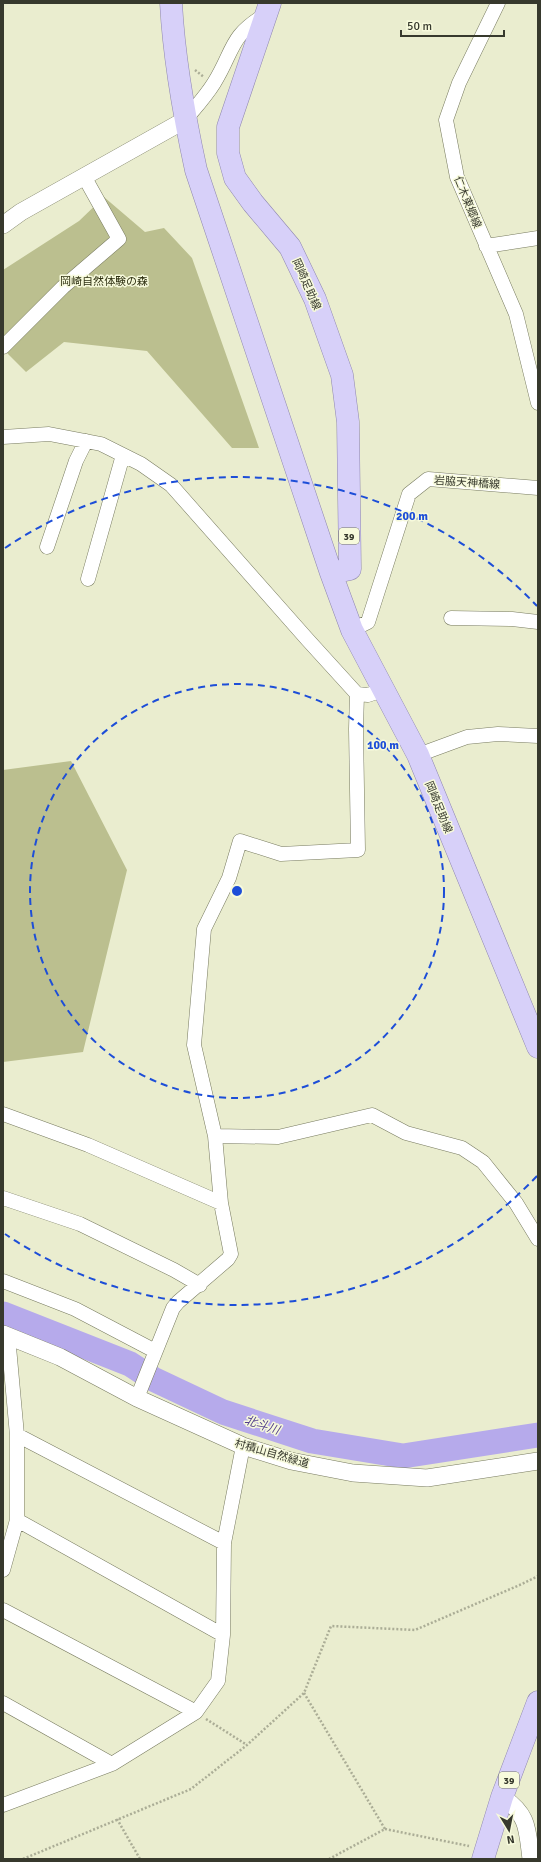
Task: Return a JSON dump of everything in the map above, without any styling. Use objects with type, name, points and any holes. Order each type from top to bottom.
[{"type":"main road","name":"岡崎足助線","points":[[171,3],[185,120],[196,170],[330,573],[352,630],[418,755],[538,1046]]},
{"type":"main road","name":"岡崎足助線","points":[[267,9],[228,128],[228,153],[236,178],[253,203],[290,248],[315,299],[342,375],[348,422],[350,569],[330,573]]},
{"type":"main road","name":"39","points":[[484,1854],[502,1797],[538,1702]]},
{"type":"street","name":"仁木東郷線","points":[[498,3],[459,83],[446,120],[457,177],[516,314],[538,403]]},
{"type":"street","points":[[3,225],[21,212],[85,178],[185,120],[214,83],[237,37],[249,24],[267,9]]},
{"type":"street","points":[[3,347],[63,287],[119,239],[85,178]]},
{"type":"street","points":[[486,246],[538,238]]},
{"type":"street","points":[[3,436],[49,434],[101,444],[123,454],[172,485],[357,694],[368,695],[383,690]]},
{"type":"street","points":[[47,547],[71,474],[86,441]]},
{"type":"street","points":[[88,579],[123,454]]},
{"type":"street","name":"岩脇天神橋線","points":[[352,630],[368,622],[409,494],[428,480],[538,488]]},
{"type":"street","points":[[451,618],[512,619],[538,622]]},
{"type":"street","points":[[139,1394],[173,1308],[228,1259],[230,1254],[221,1203],[215,1136],[194,1045],[204,929],[229,878],[240,841],[281,854],[358,850],[356,729],[357,694]]},
{"type":"street","points":[[418,755],[467,737],[498,734],[538,736]]},
{"type":"street","points":[[3,1114],[88,1145],[221,1203]]},
{"type":"street","points":[[215,1136],[278,1137],[372,1115],[406,1133],[462,1148],[483,1162],[516,1203],[538,1239]]},
{"type":"street","points":[[3,1198],[80,1224],[200,1284]]},
{"type":"street","points":[[3,1281],[75,1309],[153,1356]]},
{"type":"street","points":[[3,1570],[17,1520],[17,1435],[6,1335]]},
{"type":"street","name":"村積山自然緑道","points":[[6,1335],[60,1357],[139,1394],[243,1446],[291,1460],[353,1473],[427,1478],[538,1461]]},
{"type":"street","points":[[17,1435],[224,1543]]},
{"type":"street","points":[[3,1805],[112,1764],[196,1712],[218,1681],[223,1635],[224,1543],[243,1446]]},
{"type":"street","points":[[17,1520],[223,1635]]},
{"type":"street","points":[[3,1610],[196,1712]]},
{"type":"street","points":[[3,1703],[112,1764]]},
{"type":"street","points":[[502,1797],[515,1806],[524,1817],[531,1859]]},
{"type":"path","points":[[23,1859],[191,1789],[248,1746],[304,1693],[331,1626],[415,1630],[538,1576]]},
{"type":"path","points":[[304,1693],[385,1829]]},
{"type":"path","points":[[196,1712],[248,1746]]},
{"type":"path","points":[[118,1819],[140,1859]]},
{"type":"path","points":[[329,1859],[385,1829],[484,1854]]},
{"type":"green space","name":"岡崎自然体験の森","points":[[104,197],[145,232],[164,228],[192,258],[259,448],[232,448],[147,351],[64,342],[26,372],[3,349],[3,270],[79,221]]},
{"type":"green space","points":[[71,761],[127,870],[83,1052],[3,1062],[3,770]]},
{"type":"waterway","name":"北斗川","points":[[3,1314],[130,1364],[153,1379],[223,1412],[312,1441],[403,1456],[538,1435]]}]
